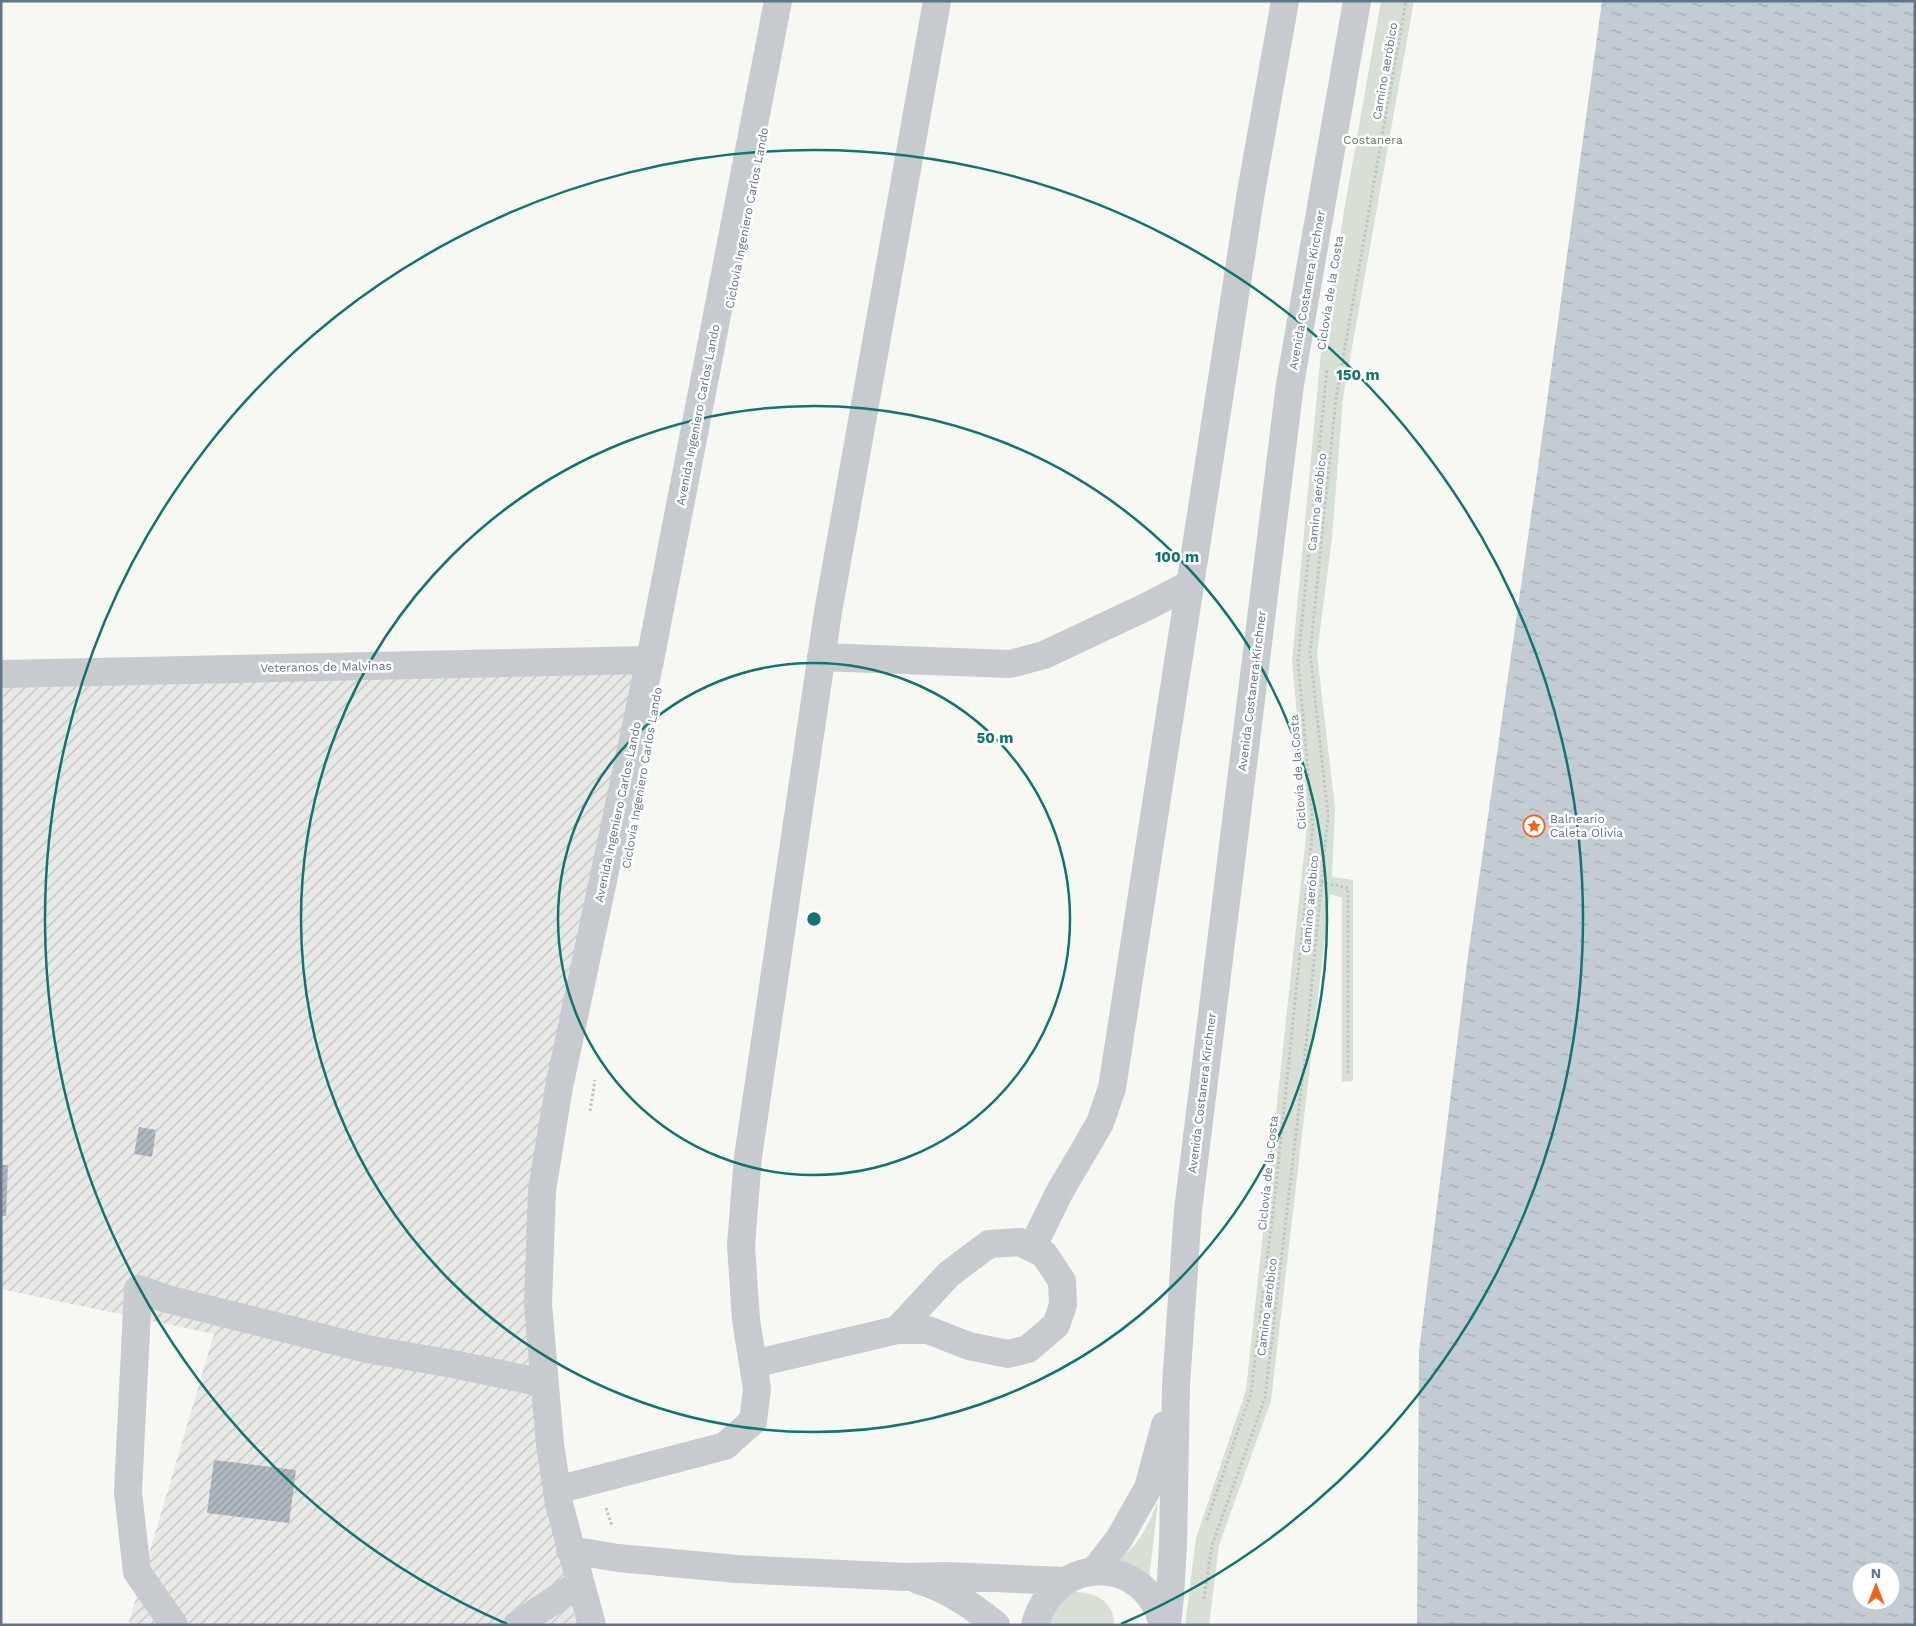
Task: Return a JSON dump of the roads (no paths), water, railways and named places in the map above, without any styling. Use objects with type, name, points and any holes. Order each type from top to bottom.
[{"type":"street","name":"Avenida Ingeniero Carlos Lando","points":[[592,1625],[570,1550],[557,1490],[550,1444],[538,1304],[542,1190],[559,1087],[650,660],[778,1]]},
{"type":"street","points":[[557,1490],[725,1446],[753,1420],[757,1389],[746,1320],[741,1245],[748,1157],[821,657],[914,122],[938,1]]},
{"type":"street","points":[[1032,1248],[1059,1193],[1100,1123],[1112,1088],[1251,192],[1285,1]]},
{"type":"street","name":"Avenida Costanera Kirchner","points":[[1176,1385],[1188,1210],[1290,384],[1357,1]]},
{"type":"street","points":[[821,657],[1010,664],[1044,655],[1190,584]]},
{"type":"street","name":"Veteranos de Malvinas","points":[[1,674],[650,660]]},
{"type":"street","points":[[753,1364],[897,1330],[928,1330],[969,1346],[1008,1354],[1028,1349],[1056,1325],[1063,1305],[1062,1281],[1044,1254],[1020,1242],[989,1244],[949,1274],[897,1330]]},
{"type":"street","points":[[174,1625],[137,1572],[129,1483],[138,1289],[167,1299],[367,1349],[453,1364],[544,1384]]},
{"type":"street","points":[[1094,1571],[1119,1539],[1148,1488],[1176,1385]]},
{"type":"street","points":[[1167,1625],[1173,1545],[1176,1385]]},
{"type":"street","points":[[570,1550],[618,1558],[738,1569],[907,1577],[947,1576],[1065,1581]]},
{"type":"street","points":[[1035,1625],[1039,1612],[1049,1594],[1065,1581],[1079,1574],[1094,1571],[1114,1573],[1132,1580],[1148,1592],[1158,1608],[1163,1625]]},
{"type":"street","points":[[907,1577],[933,1585],[962,1601],[996,1625]]},
{"type":"street","points":[[517,1625],[580,1583]]},
{"type":"water","points":[[1602,1],[1915,1],[1915,1625],[1417,1625],[1419,1352],[1467,963]]},
{"type":"place","name":"Balneario Caleta Olivia","points":[[1534,826]]},
{"type":"park label","name":"Costanera","points":[[1373,140]]}]
